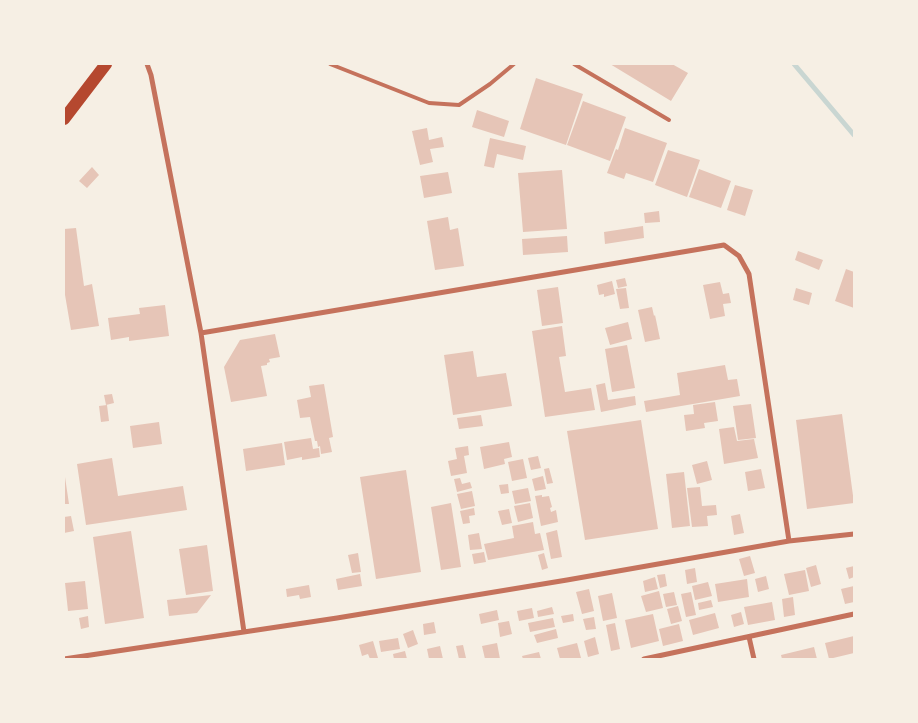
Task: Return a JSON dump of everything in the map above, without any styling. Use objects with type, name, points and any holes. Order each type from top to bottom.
[{"type":"main road","points":[[64,119],[106,64]]},
{"type":"street","points":[[147,64],[151,75],[201,333],[244,632]]},
{"type":"street","points":[[201,333],[724,245],[740,256],[750,274],[789,541]]},
{"type":"street","points":[[64,659],[357,615],[789,541],[854,534]]},
{"type":"street","points":[[644,659],[854,614]]},
{"type":"street","points":[[749,637],[754,659]]},
{"type":"lane","points":[[330,64],[429,103],[459,104],[490,84],[514,64]]},
{"type":"lane","points":[[574,64],[669,120]]},
{"type":"building","points":[[610,64],[672,64],[688,73],[671,101]]},
{"type":"building","points":[[536,78],[583,94],[566,145],[520,129]]},
{"type":"building","points":[[583,101],[626,117],[610,161],[567,145]]},
{"type":"building","points":[[477,110],[509,121],[504,137],[472,127]]},
{"type":"building","points":[[427,128],[429,140],[442,137],[444,147],[430,149],[433,162],[420,165],[412,131]]},
{"type":"building","points":[[625,128],[667,143],[653,182],[626,173],[624,179],[607,173],[616,149],[618,150]]},
{"type":"building","points":[[490,138],[526,146],[523,160],[497,154],[494,168],[484,166]]},
{"type":"building","points":[[668,150],[700,160],[687,197],[655,185]]},
{"type":"building","points":[[92,167],[99,175],[87,188],[79,181]]},
{"type":"building","points":[[699,169],[731,181],[721,208],[689,197]]},
{"type":"building","points":[[562,170],[567,229],[523,232],[518,173]]},
{"type":"building","points":[[448,172],[452,193],[424,198],[420,176]]},
{"type":"building","points":[[735,185],[753,190],[745,216],[727,210]]},
{"type":"building","points":[[659,211],[660,222],[645,223],[644,213]]},
{"type":"building","points":[[448,217],[450,230],[458,228],[464,266],[435,270],[427,221]]},
{"type":"building","points":[[643,226],[644,238],[605,244],[604,232]]},
{"type":"building","points":[[76,228],[84,286],[92,284],[99,326],[71,330],[64,289],[64,229]]},
{"type":"building","points":[[567,236],[568,252],[523,255],[522,239]]},
{"type":"building","points":[[798,251],[823,260],[819,270],[795,260]]},
{"type":"building","points":[[846,269],[854,272],[854,308],[835,301]]},
{"type":"building","points":[[625,278],[627,286],[618,288],[616,280]]},
{"type":"building","points":[[612,281],[615,294],[604,297],[604,294],[599,295],[597,285]]},
{"type":"building","points":[[720,282],[723,294],[729,293],[731,303],[723,304],[725,316],[710,319],[703,285]]},
{"type":"building","points":[[558,287],[563,323],[542,326],[537,290]]},
{"type":"building","points":[[626,288],[629,308],[620,309],[616,289]]},
{"type":"building","points":[[796,288],[812,293],[809,305],[793,300]]},
{"type":"building","points":[[165,305],[169,336],[129,341],[129,337],[111,340],[108,318],[140,314],[139,308]]},
{"type":"building","points":[[652,307],[660,339],[645,342],[638,310]]},
{"type":"building","points":[[628,322],[632,339],[610,345],[605,328]]},
{"type":"building","points":[[562,326],[566,356],[559,357],[565,392],[591,388],[595,410],[545,417],[532,331]]},
{"type":"building","points":[[275,334],[280,357],[269,359],[270,362],[267,365],[261,366],[267,396],[231,402],[224,367],[240,340]]},
{"type":"building","points":[[627,345],[635,388],[612,392],[605,349]]},
{"type":"building","points":[[473,351],[477,377],[506,373],[512,406],[453,415],[444,355]]},
{"type":"building","points":[[725,365],[728,380],[737,379],[740,396],[646,412],[644,401],[680,395],[677,373]]},
{"type":"building","points":[[605,383],[608,400],[635,396],[636,405],[601,412],[596,385]]},
{"type":"building","points":[[324,384],[333,437],[329,438],[332,452],[321,454],[320,446],[318,447],[317,441],[315,441],[310,417],[300,418],[297,400],[311,397],[309,386]]},
{"type":"building","points":[[112,394],[114,403],[106,405],[104,395]]},
{"type":"building","points":[[715,402],[718,421],[704,423],[705,428],[686,431],[684,415],[694,414],[693,405]]},
{"type":"building","points":[[751,404],[756,438],[738,440],[733,406]]},
{"type":"building","points":[[107,405],[109,421],[101,422],[99,406]]},
{"type":"building","points":[[842,414],[854,503],[807,509],[796,420]]},
{"type":"building","points":[[481,415],[483,426],[459,429],[457,418]]},
{"type":"building","points":[[641,420],[658,529],[585,540],[567,431]]},
{"type":"building","points":[[159,422],[162,444],[133,448],[130,426]]},
{"type":"building","points":[[734,427],[737,441],[754,439],[758,458],[724,464],[719,429]]},
{"type":"building","points":[[311,438],[313,449],[319,448],[320,457],[302,460],[302,457],[287,460],[284,442]]},
{"type":"building","points":[[509,442],[512,457],[504,459],[505,464],[484,469],[480,447]]},
{"type":"building","points":[[282,443],[285,465],[246,471],[243,449]]},
{"type":"building","points":[[468,446],[469,455],[464,456],[467,473],[451,476],[448,461],[457,459],[455,448]]},
{"type":"building","points":[[538,456],[541,468],[531,470],[528,458]]},
{"type":"building","points":[[112,458],[118,496],[183,486],[187,510],[86,525],[77,464]]},
{"type":"building","points":[[523,459],[527,478],[512,481],[508,462]]},
{"type":"building","points":[[707,461],[712,480],[697,484],[692,465]]},
{"type":"building","points":[[549,468],[553,483],[547,484],[544,469]]},
{"type":"building","points":[[761,469],[765,488],[748,491],[745,472]]},
{"type":"building","points":[[406,470],[421,572],[376,579],[360,477]]},
{"type":"building","points":[[684,472],[690,526],[672,528],[666,474]]},
{"type":"building","points":[[543,476],[546,489],[535,491],[532,479]]},
{"type":"building","points":[[65,477],[69,504],[64,504]]},
{"type":"building","points":[[460,478],[462,484],[470,482],[472,488],[457,492],[454,479]]},
{"type":"building","points":[[508,484],[509,493],[501,494],[499,485]]},
{"type":"building","points":[[700,487],[702,506],[716,505],[717,515],[707,516],[708,526],[692,527],[687,488]]},
{"type":"building","points":[[528,488],[531,501],[515,504],[512,491]]},
{"type":"building","points":[[472,491],[475,506],[461,509],[457,494]]},
{"type":"building","points":[[542,495],[542,497],[549,496],[552,507],[550,508],[551,512],[556,510],[558,522],[541,526],[535,496]]},
{"type":"building","points":[[451,503],[461,567],[441,570],[431,507]]},
{"type":"building","points":[[530,503],[533,518],[518,522],[514,506]]},
{"type":"building","points":[[474,508],[475,515],[469,516],[470,523],[463,524],[460,511]]},
{"type":"building","points":[[509,509],[512,523],[502,525],[498,511]]},
{"type":"building","points":[[740,514],[744,533],[734,535],[731,516]]},
{"type":"building","points":[[71,516],[74,531],[64,533],[64,517]]},
{"type":"building","points":[[533,522],[535,534],[540,533],[544,550],[488,560],[484,544],[514,538],[512,526]]},
{"type":"building","points":[[557,530],[562,557],[551,559],[546,533]]},
{"type":"building","points":[[131,531],[144,618],[105,624],[93,537]]},
{"type":"building","points":[[479,533],[482,549],[470,550],[468,535]]},
{"type":"building","points":[[207,545],[213,591],[186,595],[179,549]]},
{"type":"building","points":[[484,552],[486,562],[474,564],[472,554]]},
{"type":"building","points":[[358,553],[361,572],[352,573],[348,555]]},
{"type":"building","points":[[544,553],[548,568],[542,570],[538,555]]},
{"type":"building","points":[[750,556],[755,573],[744,576],[739,559]]},
{"type":"building","points":[[816,565],[821,584],[811,587],[806,568]]},
{"type":"building","points":[[854,566],[854,577],[849,579],[846,568]]},
{"type":"building","points":[[695,568],[697,582],[687,584],[685,570]]},
{"type":"building","points":[[805,570],[809,591],[789,595],[784,574]]},
{"type":"building","points":[[360,574],[362,586],[338,590],[336,579]]},
{"type":"building","points":[[665,574],[667,586],[660,588],[657,575]]},
{"type":"building","points":[[766,576],[769,589],[758,592],[755,579]]},
{"type":"building","points":[[655,577],[658,589],[645,592],[643,581]]},
{"type":"building","points":[[747,579],[749,597],[718,602],[715,584]]},
{"type":"building","points":[[85,581],[88,609],[68,611],[65,583]]},
{"type":"building","points":[[708,582],[712,596],[695,600],[692,586]]},
{"type":"building","points":[[309,585],[311,597],[300,599],[299,595],[287,597],[286,589]]},
{"type":"building","points":[[854,586],[854,602],[845,604],[841,589]]},
{"type":"building","points":[[589,589],[594,611],[582,614],[576,592]]},
{"type":"building","points":[[659,591],[663,608],[646,612],[641,596]]},
{"type":"building","points":[[674,592],[677,605],[666,607],[663,594]]},
{"type":"building","points":[[691,592],[696,615],[686,617],[681,594]]},
{"type":"building","points":[[612,593],[617,618],[603,621],[598,596]]},
{"type":"building","points":[[211,595],[197,613],[169,616],[167,600]]},
{"type":"building","points":[[793,597],[795,615],[784,617],[782,599]]},
{"type":"building","points":[[711,600],[713,607],[699,610],[698,603]]},
{"type":"building","points":[[772,602],[775,620],[748,625],[744,607]]},
{"type":"building","points":[[678,606],[682,621],[671,624],[667,609]]},
{"type":"building","points":[[552,607],[554,614],[538,617],[537,611]]},
{"type":"building","points":[[532,608],[534,618],[519,621],[517,611]]},
{"type":"building","points":[[497,610],[499,620],[481,624],[479,614]]},
{"type":"building","points":[[741,612],[744,624],[734,627],[731,615]]},
{"type":"building","points":[[715,613],[719,628],[693,635],[689,620]]},
{"type":"building","points":[[573,614],[574,621],[563,623],[561,616]]},
{"type":"building","points":[[653,614],[659,641],[631,648],[625,620]]},
{"type":"building","points":[[88,616],[89,627],[81,629],[79,618]]},
{"type":"building","points":[[594,617],[596,629],[586,630],[583,619]]},
{"type":"building","points":[[553,618],[555,627],[530,632],[528,623]]},
{"type":"building","points":[[509,621],[512,634],[500,637],[498,623]]},
{"type":"building","points":[[434,622],[436,633],[424,635],[423,624]]},
{"type":"building","points":[[615,623],[620,649],[611,651],[606,625]]},
{"type":"building","points":[[679,624],[683,641],[663,646],[659,629]]},
{"type":"building","points":[[556,629],[558,638],[537,643],[534,635]]},
{"type":"building","points":[[413,630],[418,644],[408,648],[403,634]]},
{"type":"building","points":[[854,636],[854,653],[829,659],[825,643]]},
{"type":"building","points":[[595,637],[599,654],[588,657],[584,641]]},
{"type":"building","points":[[398,638],[400,649],[381,652],[379,641]]},
{"type":"building","points":[[373,641],[378,658],[370,659],[368,654],[362,656],[359,645]]},
{"type":"building","points":[[497,643],[500,659],[485,659],[482,646]]},
{"type":"building","points":[[577,643],[581,658],[560,659],[557,648]]},
{"type":"building","points":[[463,645],[466,658],[459,659],[456,646]]},
{"type":"building","points":[[440,646],[443,659],[429,659],[427,649]]},
{"type":"building","points":[[814,647],[817,659],[782,659],[781,655]]},
{"type":"building","points":[[405,651],[407,659],[394,659],[393,654]]},
{"type":"building","points":[[539,652],[541,659],[523,659],[522,656]]},
{"type":"waterway","points":[[794,64],[854,135]]}]
